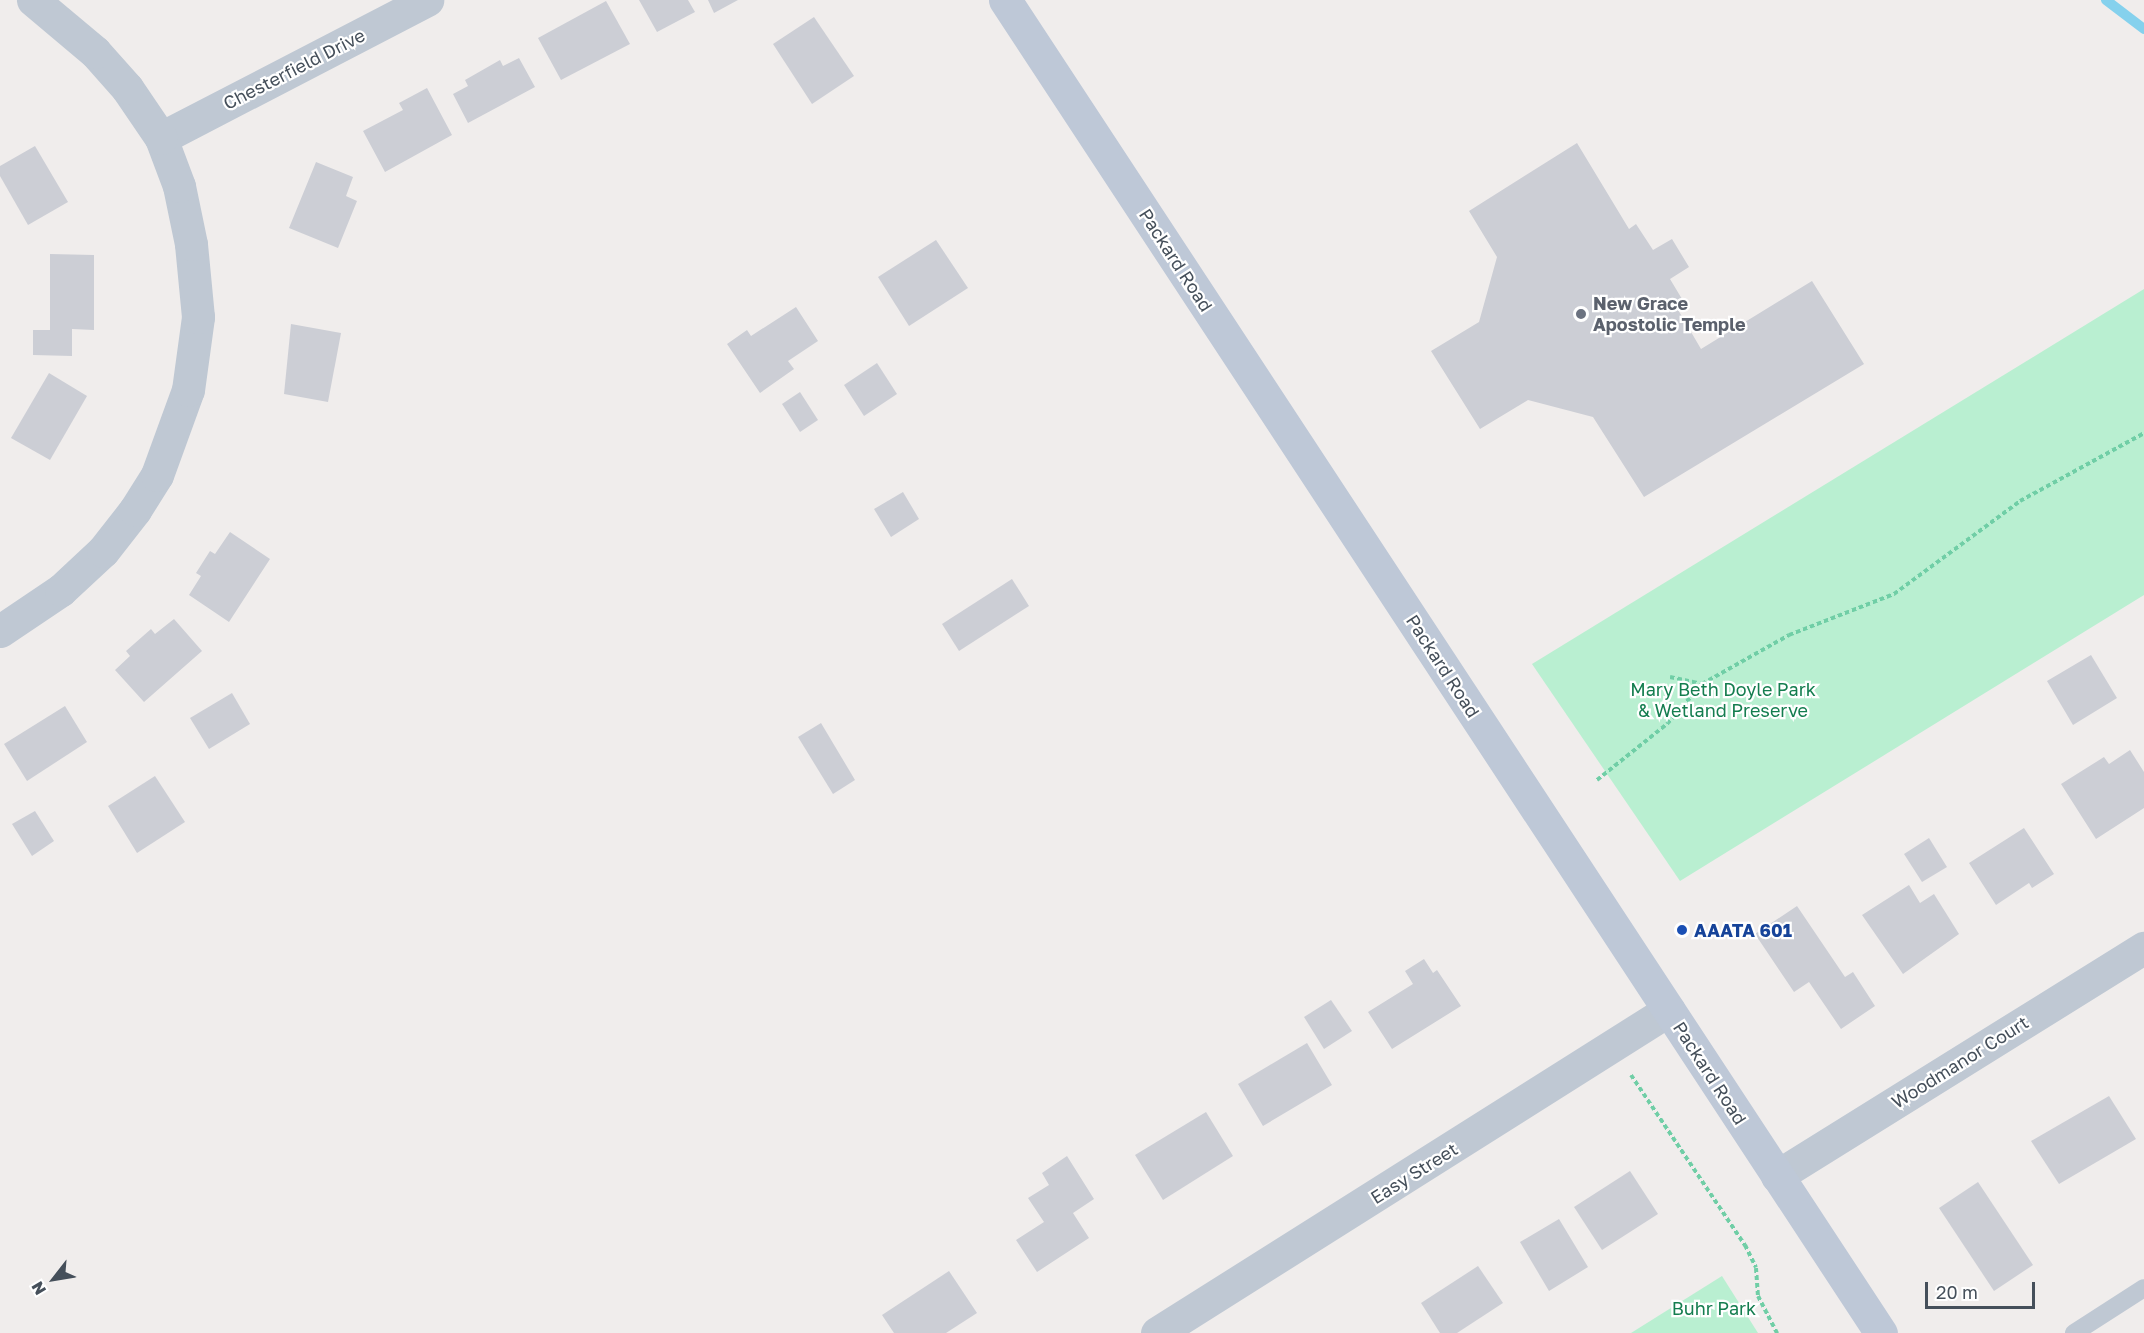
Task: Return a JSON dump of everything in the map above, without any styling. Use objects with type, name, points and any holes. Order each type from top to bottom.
[{"type":"main road","name":"Packard Road","points":[[1005,0],[1881,1333]]},
{"type":"street","points":[[0,631],[61,591],[103,551],[135,510],[157,475],[188,390],[198,317],[190,244],[179,186],[161,138],[127,88],[95,52],[33,0]]},
{"type":"street","name":"Chesterfield Drive","points":[[161,138],[427,0]]},
{"type":"street","name":"Woodmanor Court","points":[[1777,1176],[2144,948]]},
{"type":"street","name":"Easy Street","points":[[1157,1333],[1669,1010]]},
{"type":"lane","points":[[2074,1333],[2144,1288]]},
{"type":"path","points":[[1597,780],[1666,724],[1702,684],[1789,635],[1894,594],[2020,501],[2144,433]]},
{"type":"path","points":[[1670,677],[1702,684]]},
{"type":"path","points":[[1630,1072],[1745,1245],[1756,1268],[1758,1296],[1777,1333]]},
{"type":"green space","name":"Mary Beth Doyle Park & Wetland Preserve","points":[[2144,289],[2144,595],[1680,881],[1532,664]]},
{"type":"green space","name":"Buhr Park","points":[[1722,1276],[1758,1333],[1631,1333]]},
{"type":"building","points":[[639,0],[688,0],[695,12],[657,32]]},
{"type":"building","points":[[708,0],[738,0],[714,13]]},
{"type":"building","points":[[606,1],[630,44],[561,80],[538,38]]},
{"type":"building","points":[[814,17],[854,76],[812,104],[773,44]]},
{"type":"building","points":[[519,58],[535,87],[468,123],[453,94],[468,86],[465,80],[500,60],[503,66]]},
{"type":"building","points":[[427,88],[452,135],[385,172],[363,131],[403,110],[399,103]]},
{"type":"building","name":"New Grace Apostolic Temple","points":[[1577,143],[1629,229],[1636,224],[1653,250],[1672,239],[1689,267],[1670,279],[1685,304],[1677,308],[1701,349],[1812,281],[1864,364],[1644,497],[1593,417],[1528,400],[1480,429],[1431,351],[1479,322],[1497,257],[1469,211]]},
{"type":"building","points":[[35,146],[68,202],[28,225],[0,176],[0,166]]},
{"type":"building","points":[[316,162],[353,177],[346,196],[357,201],[338,248],[289,228]]},
{"type":"building","points":[[936,240],[968,288],[909,326],[878,277]]},
{"type":"building","points":[[50,254],[94,255],[94,330],[72,329],[72,356],[33,355],[33,330],[50,330]]},
{"type":"building","points":[[796,307],[818,341],[788,361],[794,369],[760,393],[727,344],[747,330],[751,336]]},
{"type":"building","points":[[291,324],[341,333],[328,402],[284,394]]},
{"type":"building","points":[[877,363],[897,394],[864,416],[844,385]]},
{"type":"building","points":[[49,373],[87,396],[50,460],[11,438]]},
{"type":"building","points":[[800,392],[818,420],[800,432],[782,404]]},
{"type":"building","points":[[903,492],[919,519],[891,537],[874,509]]},
{"type":"building","points":[[230,532],[270,559],[229,622],[189,595],[201,576],[196,573],[210,551],[215,554]]},
{"type":"building","points":[[1012,579],[1029,606],[959,651],[942,624]]},
{"type":"building","points":[[174,619],[202,651],[144,702],[115,670],[130,656],[126,651],[151,629],[155,634]]},
{"type":"building","points":[[2091,655],[2117,698],[2073,725],[2047,681]]},
{"type":"building","points":[[232,693],[250,724],[209,749],[190,718]]},
{"type":"building","points":[[65,706],[87,742],[27,781],[4,744]]},
{"type":"building","points":[[821,723],[855,780],[833,794],[798,737]]},
{"type":"building","points":[[2130,750],[2144,772],[2144,808],[2096,839],[2061,784],[2104,757],[2109,764]]},
{"type":"building","points":[[155,776],[185,822],[137,853],[108,806]]},
{"type":"building","points":[[35,811],[54,841],[32,856],[12,824]]},
{"type":"building","points":[[2024,828],[2054,874],[2032,888],[2029,883],[1996,905],[1969,863]]},
{"type":"building","points":[[1929,838],[1947,867],[1922,882],[1904,854]]},
{"type":"building","points":[[1909,885],[1920,903],[1934,894],[1959,934],[1903,974],[1862,915]]},
{"type":"building","points":[[1797,906],[1845,977],[1853,972],[1875,1006],[1841,1029],[1809,982],[1794,992],[1755,934]]},
{"type":"building","points":[[1424,959],[1433,973],[1437,970],[1461,1006],[1392,1049],[1368,1012],[1413,984],[1405,971]]},
{"type":"building","points":[[1331,1000],[1352,1031],[1324,1049],[1304,1017]]},
{"type":"building","points":[[1307,1043],[1332,1085],[1263,1126],[1238,1084]]},
{"type":"building","points":[[2109,1096],[2136,1139],[2059,1184],[2031,1141]]},
{"type":"building","points":[[1206,1112],[1233,1156],[1163,1200],[1135,1155]]},
{"type":"building","points":[[1067,1156],[1094,1199],[1073,1213],[1089,1238],[1037,1272],[1016,1240],[1044,1222],[1028,1198],[1049,1185],[1042,1173]]},
{"type":"building","points":[[1630,1171],[1658,1214],[1602,1250],[1574,1207]]},
{"type":"building","points":[[1978,1182],[2033,1265],[1994,1291],[1939,1208]]},
{"type":"building","points":[[1559,1219],[1588,1267],[1549,1291],[1520,1242]]},
{"type":"building","points":[[1478,1266],[1503,1303],[1457,1333],[1440,1333],[1421,1303]]},
{"type":"building","points":[[949,1271],[977,1313],[946,1333],[894,1333],[882,1315]]},
{"type":"waterway","points":[[2106,0],[2144,29]]},
{"type":"place","name":"New Grace Apostolic Temple","points":[[1581,314]]},
{"type":"place","name":"AAATA 601","points":[[1682,930]]}]
